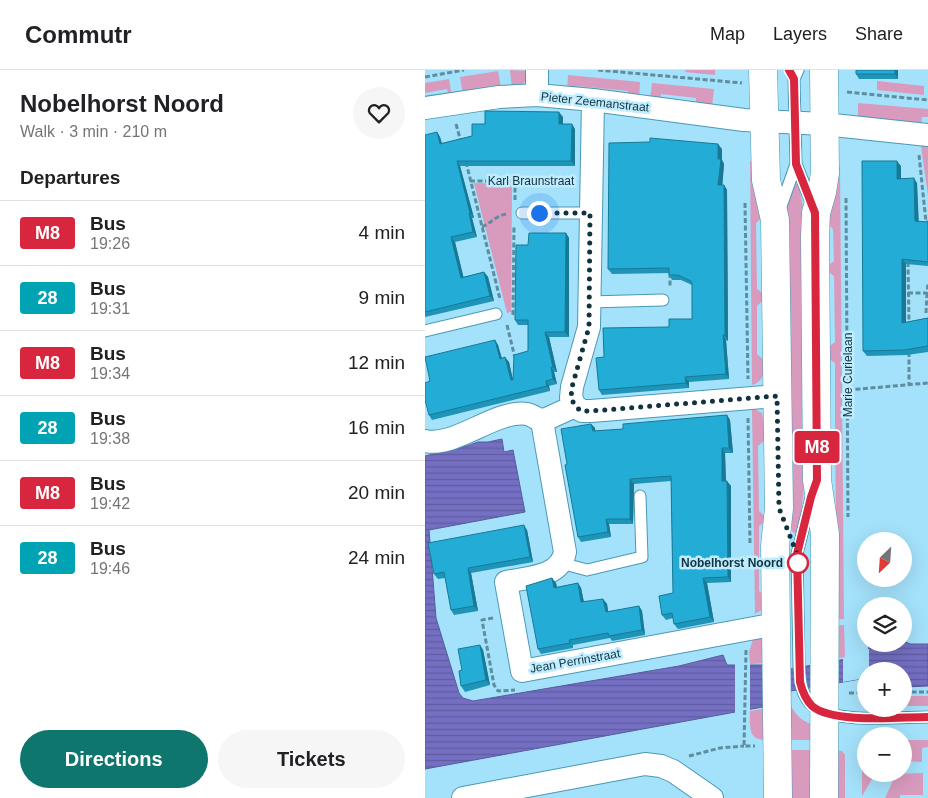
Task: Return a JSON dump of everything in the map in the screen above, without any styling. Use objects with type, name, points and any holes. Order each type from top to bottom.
[{"type":"street","points":[[537,70],[537,95]]},
{"type":"street","points":[[779,798],[807,680],[825,534],[817,480],[815,213],[822,192],[835,126],[824,70]]},
{"type":"street","points":[[751,76],[764,122],[766,180],[775,220],[777,396],[785,527],[775,546],[776,624],[825,712],[824,798]]},
{"type":"street","name":"Pieter Zeemanstraat","points":[[425,108],[499,97],[537,95],[593,100],[764,122],[795,122],[922,134]]},
{"type":"street","name":"Karl Braunstraat","points":[[575,406],[571,398],[572,387],[589,327],[593,100]]},
{"type":"street","points":[[425,441],[433,443],[453,438],[504,417],[527,414],[542,421],[575,406],[581,411],[591,411],[777,396]]},
{"type":"street","points":[[542,421],[565,552],[561,563]]},
{"type":"street","name":"Jean Perrinstraat","points":[[561,563],[551,572],[506,582],[522,671],[776,624]]},
{"type":"street","points":[[463,798],[645,764],[661,766],[673,771],[712,798]]},
{"type":"lane","points":[[775,220],[796,164],[793,73]]},
{"type":"lane","points":[[796,164],[815,213]]},
{"type":"lane","points":[[518,213],[590,213]]},
{"type":"lane","points":[[589,302],[663,300]]},
{"type":"lane","points":[[425,331],[501,317]]},
{"type":"lane","points":[[807,680],[797,554],[817,480]]},
{"type":"lane","points":[[561,563],[587,570],[642,557],[640,496]]},
{"type":"lane","points":[[785,527],[797,554]]},
{"type":"lane","points":[[825,712],[849,717],[928,717]]},
{"type":"path","points":[[425,77],[464,70]]},
{"type":"path","points":[[598,70],[751,76]]},
{"type":"path","points":[[835,126],[846,92],[928,100]]},
{"type":"path","points":[[451,104],[461,142]]},
{"type":"path","points":[[922,134],[926,222],[928,222]]},
{"type":"path","points":[[465,161],[501,303]]},
{"type":"path","name":"Karl Braunstraat","points":[[470,180],[591,182]]},
{"type":"path","points":[[507,328],[513,316],[518,213],[515,181]]},
{"type":"path","name":"Marie Curielaan","points":[[846,192],[848,525]]},
{"type":"path","points":[[745,196],[750,552]]},
{"type":"path","points":[[482,227],[489,224],[500,214],[518,213]]},
{"type":"path","points":[[908,253],[909,330]]},
{"type":"path","points":[[663,300],[670,300],[670,271]]},
{"type":"path","points":[[928,284],[926,312],[928,312]]},
{"type":"path","points":[[909,293],[927,293]]},
{"type":"path","points":[[501,317],[507,328],[517,365]]},
{"type":"path","points":[[909,348],[909,386]]},
{"type":"path","points":[[848,390],[928,383]]},
{"type":"path","points":[[744,661],[744,715]]},
{"type":"path","points":[[807,680],[857,691]]},
{"type":"path","points":[[912,692],[928,692]]},
{"type":"path","points":[[661,766],[703,752],[744,746]]},
{"type":"shaded area","points":[[510,70],[529,71],[524,83],[512,89]]},
{"type":"shaded area","points":[[686,70],[715,70],[715,75],[685,72]]},
{"type":"shaded area","points":[[498,71],[501,88],[463,95],[460,77]]},
{"type":"shaded area","points":[[568,75],[640,82],[639,99],[628,98],[628,91],[577,86],[576,93],[567,92]]},
{"type":"shaded area","points":[[449,79],[452,97],[449,97],[447,89],[425,93],[425,83]]},
{"type":"shaded area","points":[[877,81],[924,86],[924,95],[877,90]]},
{"type":"shaded area","points":[[652,83],[714,89],[712,107],[696,105],[696,98],[661,94],[660,101],[650,100]]},
{"type":"shaded area","points":[[858,103],[928,109],[928,117],[922,117],[921,125],[858,119]]},
{"type":"shaded area","points":[[921,146],[928,146],[928,196]]},
{"type":"shaded area","points":[[750,161],[759,161],[764,216],[756,223],[757,289],[765,295],[765,298],[757,306],[757,354],[765,361],[763,376],[759,382],[752,385]]},
{"type":"shaded area","points":[[831,167],[840,167],[844,619],[829,620],[834,511],[836,511],[835,445],[827,439],[827,436],[835,429],[835,363],[826,357],[826,349],[835,342],[834,276],[826,270],[826,267],[834,261],[833,229],[825,222]]},
{"type":"shaded area","points":[[474,183],[512,184],[511,312],[507,313]]},
{"type":"shaded area","points":[[795,184],[799,184],[804,213],[806,471],[799,530],[796,534],[792,531],[790,512],[786,214]]},
{"type":"shaded area","points":[[752,408],[762,413],[766,439],[758,446],[759,511],[767,518],[759,526],[759,591],[769,599],[767,607],[755,614]]},
{"type":"shaded area","points":[[502,439],[504,452],[513,450],[525,512],[429,530],[436,618],[459,693],[463,698],[473,701],[679,666],[723,655],[727,665],[768,665],[768,673],[868,655],[868,652],[912,652],[912,644],[928,644],[928,686],[912,687],[912,662],[857,662],[857,680],[768,695],[768,706],[425,769],[425,456],[478,442]]},
{"type":"shaded area","points":[[844,625],[845,657],[829,660],[829,626]]},
{"type":"shaded area","points":[[753,639],[770,639],[768,663],[750,664],[749,652]]},
{"type":"shaded area","points":[[912,696],[928,696],[928,706],[912,706]]},
{"type":"shaded area","points":[[788,700],[798,716],[814,725],[820,740],[783,740]]},
{"type":"shaded area","points":[[768,708],[771,740],[758,739],[752,733],[750,711]]},
{"type":"shaded area","points":[[912,740],[928,740],[928,747],[922,748],[922,762],[912,761]]},
{"type":"shaded area","points":[[783,750],[820,750],[812,798],[790,798]]},
{"type":"shaded area","points":[[831,750],[842,751],[845,755],[845,798],[831,798]]},
{"type":"shaded area","points":[[912,773],[923,773],[923,795],[900,795],[900,798],[885,798],[892,782],[912,782]]},
{"type":"shaded area","points":[[862,782],[870,782],[862,796]]},
{"type":"pier","points":[[869,652],[869,662],[857,662],[857,680],[843,682],[843,658]]},
{"type":"pier","points":[[735,662],[750,662],[750,712],[735,715]]},
{"type":"building","points":[[856,70],[895,70],[895,74],[856,74]]},
{"type":"building","points":[[485,111],[559,112],[559,124],[572,124],[571,161],[457,161],[473,232],[451,237],[461,278],[484,272],[490,296],[425,312],[425,135],[437,132],[440,144],[472,136],[472,124],[485,124]]},
{"type":"building","points":[[650,138],[718,144],[718,159],[721,159],[718,185],[724,185],[725,336],[723,335],[726,374],[685,377],[686,383],[599,390],[596,358],[604,357],[603,328],[669,327],[669,319],[692,319],[691,281],[678,275],[669,275],[669,268],[608,269],[609,143],[650,142]]},
{"type":"building","points":[[862,161],[897,161],[897,179],[914,178],[915,221],[928,222],[928,262],[902,259],[902,323],[928,318],[928,346],[904,350],[863,351]]},
{"type":"building","points":[[529,233],[566,233],[565,332],[545,332],[553,367],[551,367],[553,379],[546,381],[547,386],[429,415],[425,400],[425,383],[430,381],[425,357],[495,340],[500,359],[505,357],[511,380],[513,380],[514,355],[528,351],[528,320],[515,320],[516,245],[528,245]]},
{"type":"building","points":[[727,415],[729,448],[722,448],[722,481],[727,481],[728,577],[703,578],[710,617],[674,624],[672,613],[662,615],[659,596],[673,593],[671,476],[630,479],[630,519],[606,519],[608,532],[578,537],[565,465],[567,464],[561,429],[591,424],[593,431],[623,429],[623,424]]},
{"type":"building","points":[[524,525],[530,557],[468,568],[474,606],[451,610],[444,572],[434,574],[428,543]]},
{"type":"building","points":[[552,578],[554,588],[578,583],[581,602],[603,599],[606,612],[639,606],[642,630],[609,636],[608,633],[569,640],[570,643],[538,649],[526,586]]},
{"type":"building","points":[[480,645],[486,680],[461,686],[459,671],[462,670],[458,649]]},
{"type":"bus line","name":"M8","points":[[789,70],[794,79],[796,164],[815,213],[817,480],[797,554],[800,682],[802,690],[813,706],[831,715],[849,717],[928,717]]},
{"type":"place","name":"Nobelhorst Noord","points":[[798,563]]},
{"type":"route","points":[[539,213],[590,213],[589,327],[572,387],[571,398],[575,406],[581,411],[591,411],[777,396],[779,508],[797,554],[798,563]]}]
